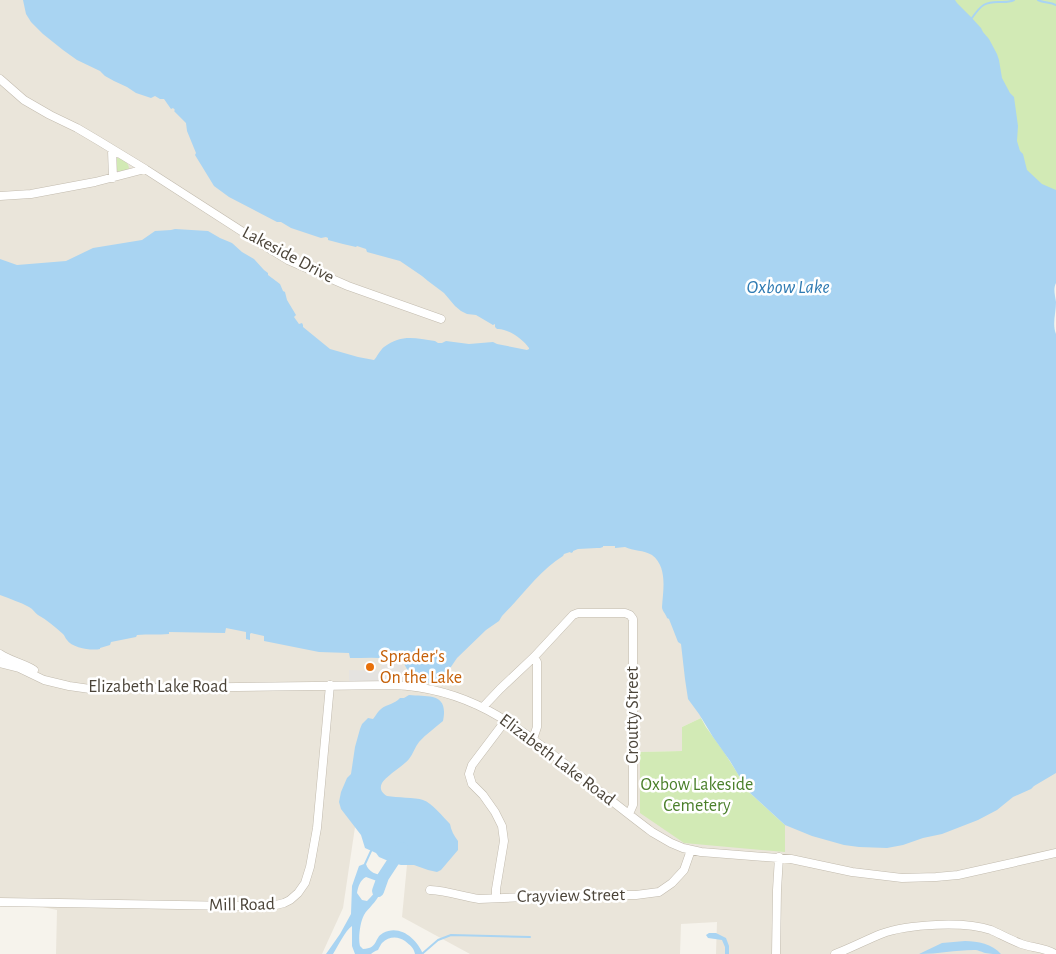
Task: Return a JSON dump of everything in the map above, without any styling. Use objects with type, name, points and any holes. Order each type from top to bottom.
[{"type":"street","name":"Lakeside Drive","points":[[0,79],[24,100],[77,128],[146,169],[288,260],[348,286],[441,319]]},
{"type":"street","points":[[112,150],[113,178]]},
{"type":"street","points":[[0,196],[31,194],[113,178],[146,169]]},
{"type":"street","name":"Croutty Street","points":[[534,657],[573,615],[578,613],[625,613],[630,615],[633,620],[633,805],[629,814]]},
{"type":"street","name":"Elizabeth Lake Road","points":[[0,654],[32,669],[47,680]]},
{"type":"street","points":[[483,707],[534,657],[537,662],[537,727],[533,739]]},
{"type":"street","name":"Elizabeth Lake Road","points":[[2,664],[26,671],[40,679],[90,689],[393,685],[418,687],[452,695],[483,707],[506,720],[652,832],[671,843],[711,854],[779,857],[863,874],[919,878],[958,875],[1056,852]]},
{"type":"street","name":"Mill Road","points":[[0,902],[237,906],[284,904],[298,893],[305,883],[310,867],[317,828],[330,685]]},
{"type":"street","points":[[496,898],[504,841],[502,826],[483,795],[472,784],[469,774],[472,765],[506,720]]},
{"type":"street","name":"Crayview Street","points":[[430,890],[444,891],[473,898],[636,895],[659,892],[672,883],[684,870],[691,850]]},
{"type":"street","points":[[776,954],[779,857]]},
{"type":"street","points":[[835,954],[882,934],[907,928],[948,924],[976,926],[990,930],[1020,944],[1044,949],[1055,954]]},
{"type":"shaded area","points":[[0,0],[97,0],[590,369],[376,400],[0,297]]},
{"type":"shaded area","points":[[624,468],[751,577],[701,718],[682,727],[683,751],[641,752],[785,825],[784,804],[1056,707],[1056,954],[716,954],[717,922],[681,924],[680,954],[470,954],[402,917],[411,823],[363,773],[343,908],[322,954],[56,954],[57,910],[0,898],[0,544]]},
{"type":"shaded area","points":[[381,660],[401,663],[404,669],[403,679],[395,677],[395,681],[349,681],[349,670],[381,671]]},
{"type":"green space","points":[[901,0],[1056,0],[1056,205],[1015,193]]},
{"type":"green space","points":[[117,158],[126,162],[128,170],[120,172],[116,170]]},
{"type":"green space","name":"Oxbow Lakeside Cemetery","points":[[701,718],[750,793],[785,825],[785,852],[684,843],[640,813],[640,752],[682,751],[682,727]]},
{"type":"water","name":"Oxbow Lake","points":[[23,0],[955,0],[981,28],[997,54],[1002,78],[1014,97],[1018,126],[1017,141],[1027,170],[1042,184],[1056,190],[1056,283],[1054,290],[1056,302],[1054,322],[1056,334],[1056,773],[1031,789],[1013,797],[997,810],[978,820],[942,834],[903,845],[887,848],[844,845],[812,836],[785,825],[750,793],[688,699],[681,644],[678,642],[669,619],[662,608],[663,580],[657,560],[649,553],[625,547],[603,546],[600,548],[578,549],[564,554],[539,576],[499,621],[486,630],[457,658],[440,683],[436,684],[415,680],[403,662],[396,660],[350,658],[349,653],[319,652],[264,641],[264,636],[251,633],[250,640],[246,639],[246,632],[226,628],[225,633],[169,632],[169,634],[137,635],[136,637],[111,642],[110,645],[100,649],[82,648],[70,643],[63,634],[30,608],[0,595],[0,259],[17,265],[66,261],[93,248],[142,240],[155,231],[175,229],[208,231],[232,243],[254,259],[268,275],[280,284],[296,315],[294,317],[299,324],[302,323],[303,327],[330,349],[374,360],[383,348],[390,343],[408,338],[438,343],[446,341],[469,344],[493,342],[529,349],[523,341],[510,332],[497,329],[495,324],[493,325],[476,315],[461,311],[444,293],[400,261],[367,252],[366,249],[357,246],[328,240],[326,237],[321,238],[291,228],[229,197],[214,186],[195,155],[196,153],[187,131],[186,123],[173,108],[171,109],[164,99],[155,96],[151,98],[136,93],[105,76],[100,71],[77,60],[43,34],[31,22],[26,14]]},
{"type":"water","points":[[409,695],[430,696],[440,701],[443,705],[443,721],[419,742],[406,762],[384,781],[381,789],[387,796],[423,800],[434,807],[450,824],[458,841],[458,850],[441,870],[437,872],[414,865],[393,863],[365,848],[361,835],[341,809],[339,802],[347,778],[351,774],[355,747],[362,724],[368,718],[373,719],[383,707]]},
{"type":"water","points":[[366,864],[373,873],[385,876],[379,896],[366,912],[360,926],[360,946],[363,949],[371,947],[380,935],[396,930],[412,938],[423,954],[415,954],[413,948],[405,941],[393,937],[385,941],[378,950],[371,954],[355,954],[352,946],[352,926],[344,935],[333,954],[326,954],[351,914],[352,886],[359,866]],"holes":[[[366,877],[377,881],[376,889],[371,897],[367,901],[362,900],[357,893],[362,880]]]},
{"type":"water","points":[[716,933],[726,938],[729,954],[725,954],[722,940],[708,938],[706,935]]},
{"type":"water","points":[[965,941],[984,944],[1001,954],[974,950],[919,954],[942,943]]},
{"type":"waterway","points":[[972,18],[987,3],[1014,0]]},
{"type":"waterway","points":[[1038,0],[1056,5]]},
{"type":"waterway","points":[[378,891],[383,877],[402,848]]},
{"type":"waterway","points":[[365,864],[371,851]]},
{"type":"waterway","points":[[423,953],[438,940],[451,935],[530,937]]},
{"type":"place","name":"Sprader's On the Lake","points":[[370,667]]}]
